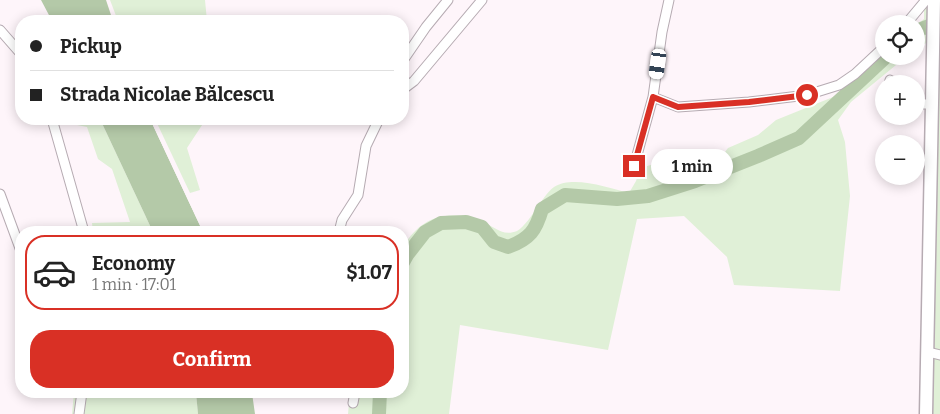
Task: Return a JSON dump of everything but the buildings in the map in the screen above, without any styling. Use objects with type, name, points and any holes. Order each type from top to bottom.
[{"type":"main road","points":[[926,414],[934,353],[932,104],[936,49],[934,0]]},
{"type":"street","points":[[409,52],[448,0]]},
{"type":"street","points":[[409,85],[482,0]]},
{"type":"street","points":[[634,166],[653,97],[662,32],[669,0]]},
{"type":"street","points":[[914,15],[926,0]]},
{"type":"street","points":[[0,30],[15,47]]},
{"type":"street","points":[[653,97],[678,107],[749,102],[807,95],[839,85],[855,74],[875,55]]},
{"type":"street","points":[[925,104],[932,104]]},
{"type":"street","points":[[54,125],[82,226]]},
{"type":"street","points":[[340,226],[358,195],[362,178],[364,151],[375,125]]},
{"type":"street","points":[[0,194],[15,235]]},
{"type":"street","points":[[79,414],[81,398]]},
{"type":"street","points":[[353,404],[354,398]]},
{"type":"shaded area","points":[[41,0],[106,0],[111,15],[49,15]]},
{"type":"shaded area","points":[[110,0],[205,0],[206,15],[116,15]]},
{"type":"shaded area","points":[[924,0],[940,0],[940,414],[932,414],[939,37],[925,44]]},
{"type":"shaded area","points":[[875,62],[875,65],[896,65],[884,75],[875,75],[875,82],[851,102],[838,120],[845,142],[850,196],[840,291],[734,285],[727,257],[684,216],[637,219],[608,350],[460,325],[449,414],[348,414],[350,398],[409,398],[409,238],[418,228],[436,218],[457,216],[481,221],[502,232],[517,231],[525,224],[554,187],[571,182],[581,182],[629,193],[636,181],[640,168],[679,157],[682,171],[688,176],[712,169],[728,148],[758,135],[776,120],[838,95]]},
{"type":"shaded area","points":[[77,125],[103,125],[150,226],[92,226],[92,223],[130,222],[112,169],[98,159],[87,127]]},
{"type":"shaded area","points":[[103,125],[153,125],[200,226],[150,226]]},
{"type":"shaded area","points":[[158,125],[202,125],[187,148],[200,190],[190,193]]},
{"type":"shaded area","points":[[73,398],[196,398],[198,414],[72,414]]},
{"type":"shaded area","points":[[196,398],[253,398],[255,414],[198,414]]},
{"type":"pier","points":[[153,125],[156,125],[190,197],[202,226],[200,226]]},
{"type":"waterway","points":[[925,28],[929,26]]},
{"type":"waterway","points":[[409,252],[425,232],[441,223],[466,222],[482,227],[494,242],[508,247],[527,237],[537,223],[542,209],[565,195],[617,199],[648,196],[695,181],[758,156],[799,138],[877,65]]},
{"type":"waterway","points":[[379,414],[380,398]]},
{"type":"route","points":[[634,166],[653,97],[678,107],[749,102],[807,95]]}]
